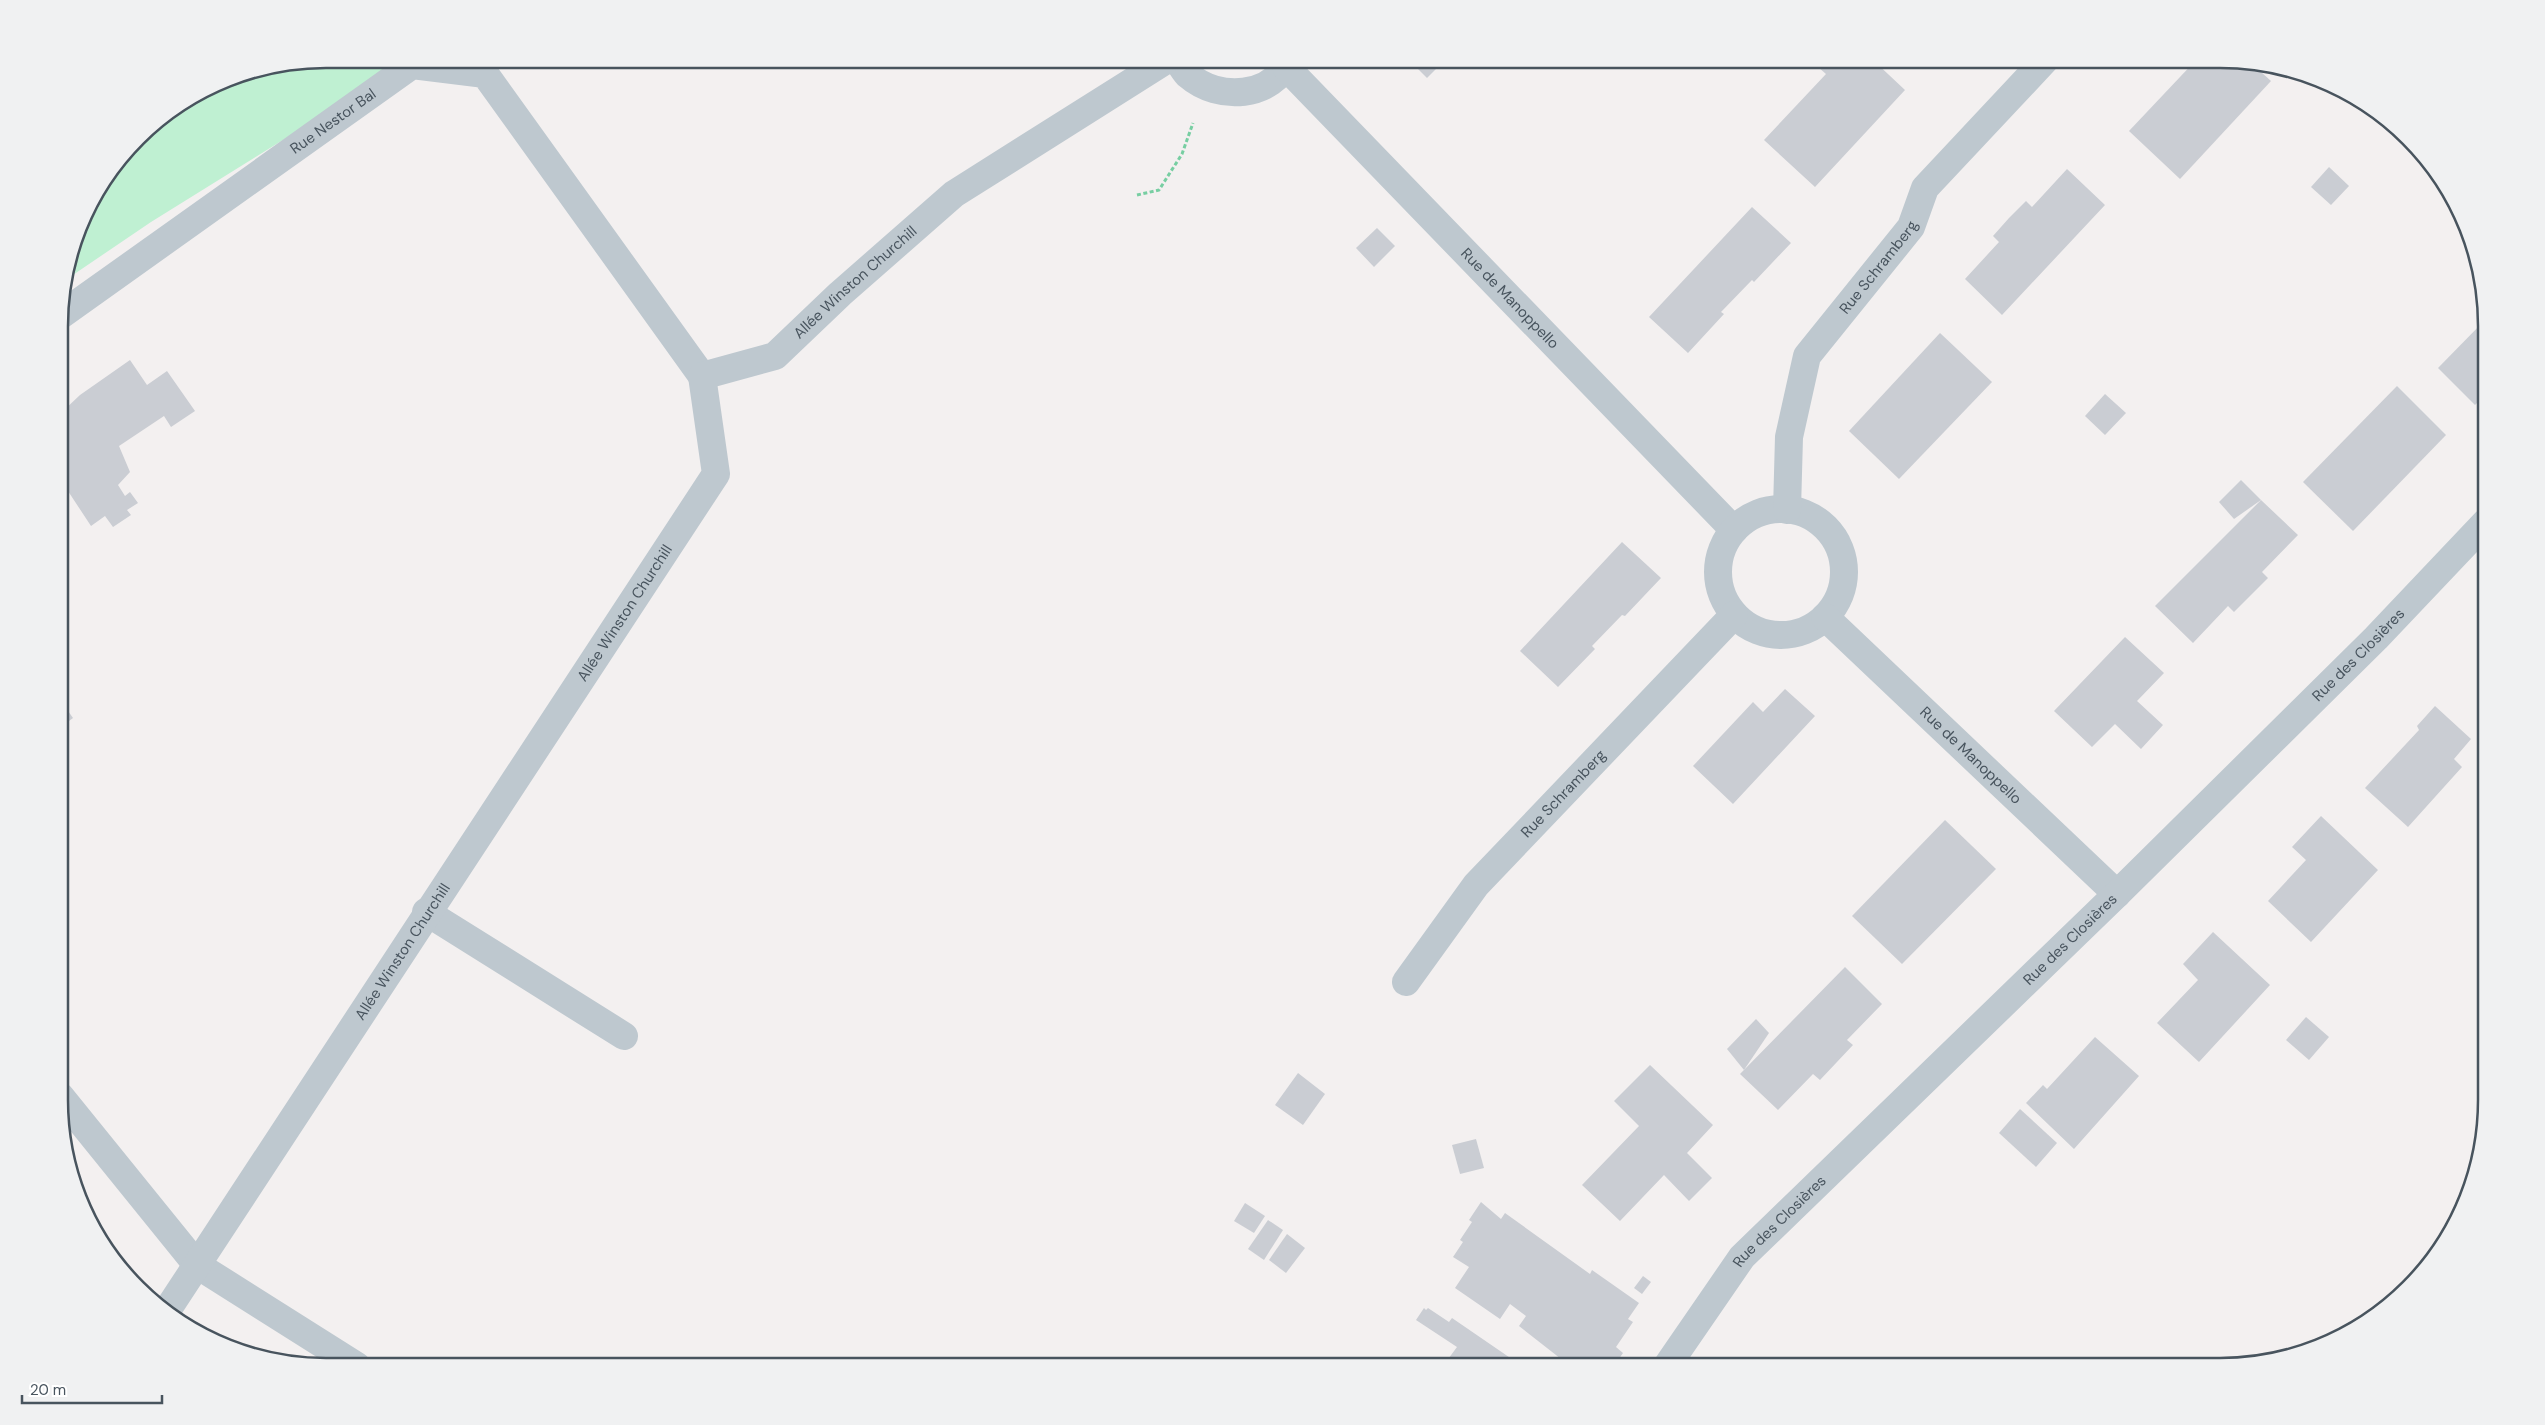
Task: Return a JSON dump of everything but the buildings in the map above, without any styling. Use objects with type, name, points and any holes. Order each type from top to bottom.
[{"type":"street","name":"Rue Nestor Bal","points":[[68,311],[409,67]]},
{"type":"street","name":"Rue Nestor Bal","points":[[428,67],[485,74],[702,376]]},
{"type":"street","name":"Allée Winston Churchill","points":[[170,1306],[426,912],[716,474],[702,376],[775,356],[840,294],[954,194],[1155,67]]},
{"type":"street","points":[[1182,67],[1187,74],[1205,87],[1227,93],[1249,92],[1270,83],[1284,67]]},
{"type":"street","name":"Rue de Manoppello","points":[[1292,67],[1734,530]]},
{"type":"street","name":"Rue Schramberg","points":[[1787,510],[1789,437],[1808,356],[1911,227],[1926,188],[2039,67]]},
{"type":"street","points":[[1773,509],[1787,510],[1801,512],[1820,524],[1837,543],[1844,566],[1843,584],[1836,602],[1825,617],[1808,628],[1799,631],[1789,634],[1769,634],[1750,627],[1734,615],[1721,590],[1718,563],[1723,545],[1734,530],[1746,520],[1760,512],[1773,509]]},
{"type":"street","name":"Rue des Closières","points":[[1673,1358],[1742,1257],[2117,894],[2376,638],[2478,530]]},
{"type":"street","name":"Rue Schramberg","points":[[1406,982],[1476,885],[1734,615]]},
{"type":"street","name":"Rue de Manoppello","points":[[1825,617],[2117,894]]},
{"type":"street","points":[[426,912],[624,1036]]},
{"type":"street","points":[[67,1105],[197,1265],[344,1358]]},
{"type":"path","points":[[1137,195],[1159,190],[1182,154],[1205,87]]},
{"type":"green space","points":[[326,67],[400,67],[151,222],[72,276],[81,243],[94,211],[121,168],[155,132],[196,102],[227,87],[275,72]]}]
